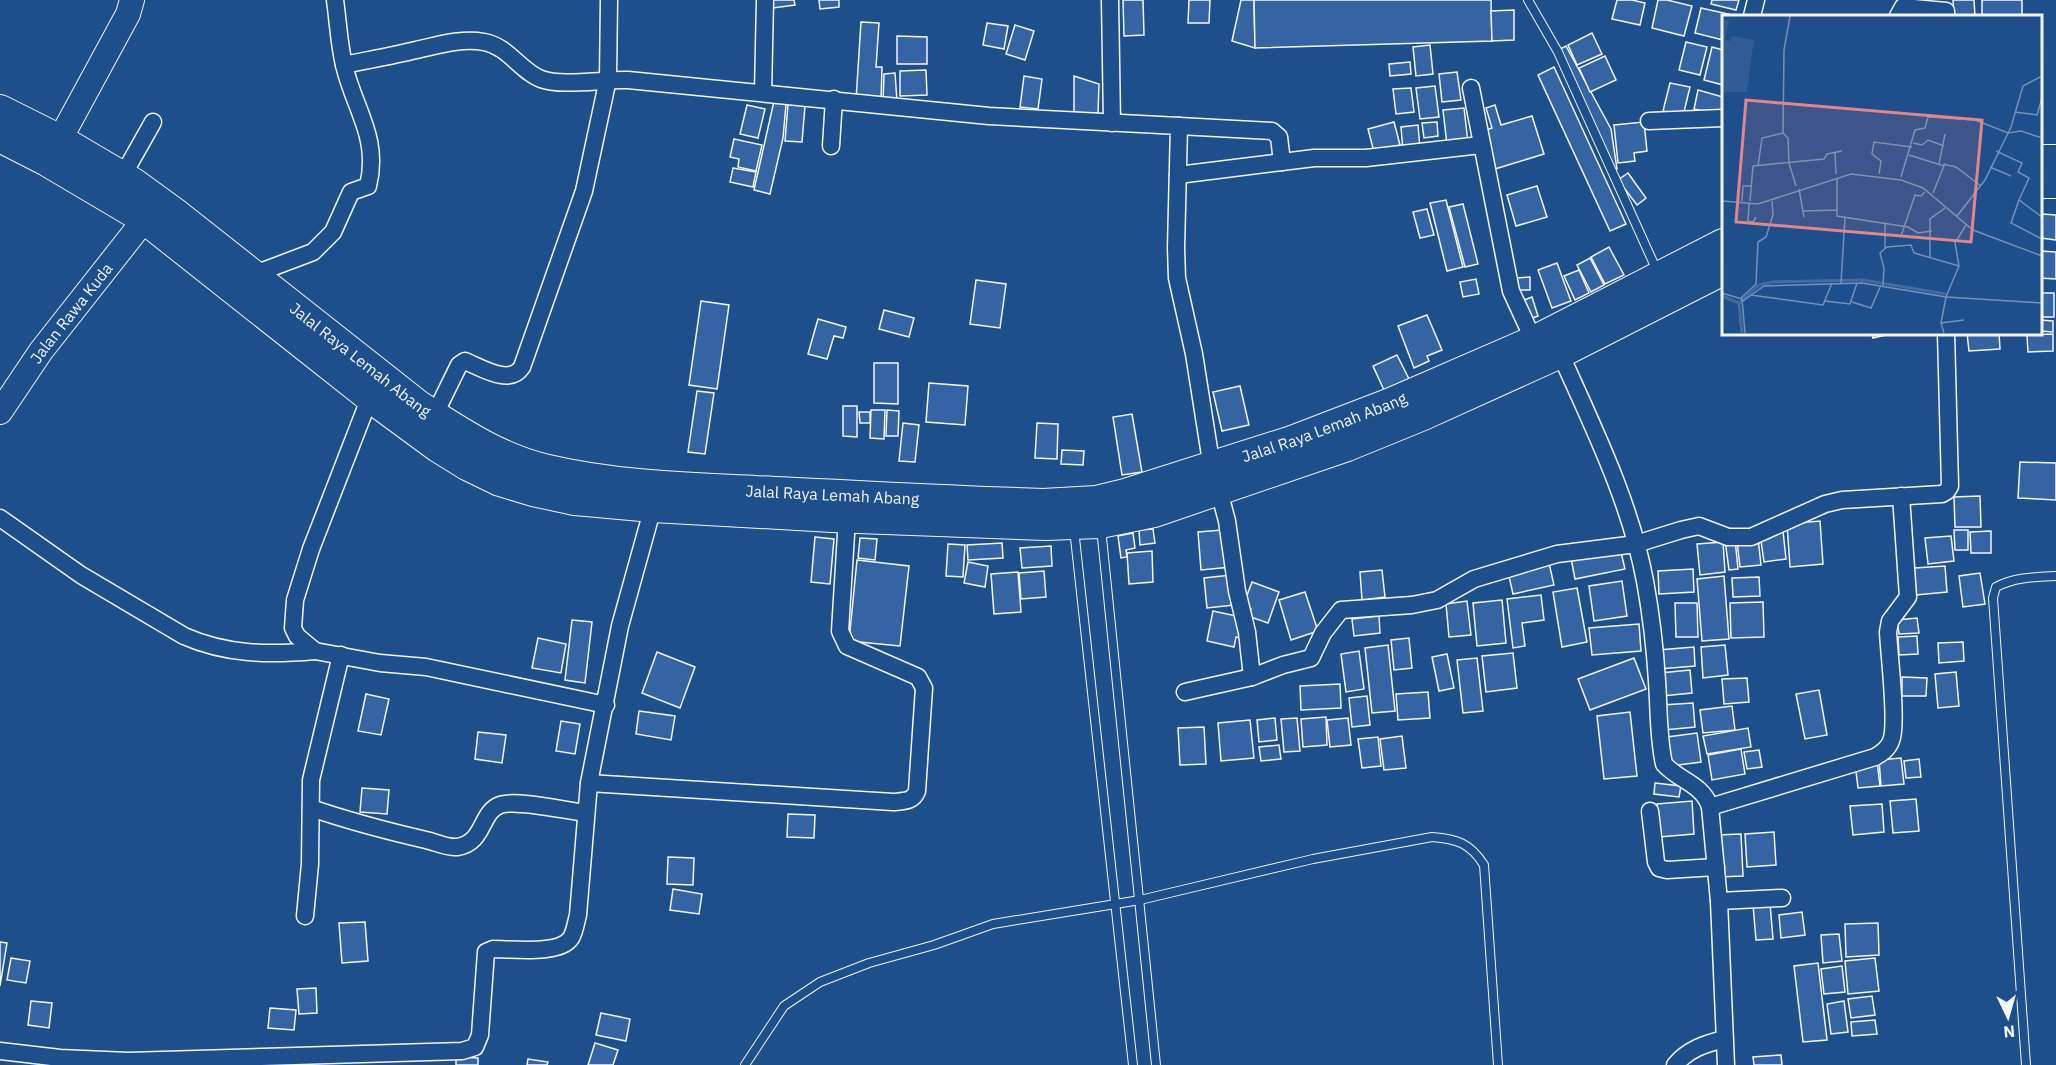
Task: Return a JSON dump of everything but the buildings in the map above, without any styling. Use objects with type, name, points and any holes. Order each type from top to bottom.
[{"type":"highway","name":"Jalal Raya Lemah Abang","points":[[0,110],[145,219],[370,397],[438,447],[466,465],[500,481],[533,492],[575,500],[653,507],[998,525],[1085,512],[1216,479],[1292,441],[1547,347],[1722,270]]},
{"type":"highway","name":"Jalal Raya Lemah Abang","points":[[0,137],[54,150],[122,177],[177,215],[434,416],[460,433],[504,455],[543,468],[592,478],[775,492],[1043,504],[1085,512]]},
{"type":"highway","name":"Jalal Raya Lemah Abang","points":[[1547,347],[1659,276],[1722,244]]},
{"type":"street","points":[[54,150],[128,14],[132,0]]},
{"type":"street","points":[[252,275],[313,252],[333,232],[351,192],[368,186],[371,171],[368,131],[344,65],[335,0]]},
{"type":"street","points":[[434,416],[459,365],[465,362],[505,377],[514,375],[522,367],[584,191],[608,79],[609,0]]},
{"type":"street","points":[[763,93],[765,0]]},
{"type":"street","points":[[1110,0],[1112,123]]},
{"type":"street","points":[[1752,15],[1756,0]]},
{"type":"street","points":[[1899,15],[1903,8],[1946,11],[1946,15]]},
{"type":"street","points":[[344,65],[445,43],[486,42],[500,48],[534,76],[543,80],[560,82],[608,79],[834,99],[989,116],[1272,131],[1279,137],[1282,162]]},
{"type":"street","points":[[1471,88],[1511,291],[1547,347],[1609,465],[1636,544],[1645,581],[1651,624],[1664,764],[1707,796],[1710,807],[1719,901],[1726,1065]]},
{"type":"street","points":[[831,146],[834,99]]},
{"type":"street","points":[[1649,121],[1722,118]]},
{"type":"street","points":[[122,177],[153,122]]},
{"type":"street","points":[[1179,126],[1177,278],[1194,354],[1216,479],[1227,521],[1247,632],[1252,677]]},
{"type":"street","points":[[1178,175],[1322,158],[1366,158],[1481,145]]},
{"type":"street","name":"Jalan Rawa Kuda","points":[[0,412],[41,351],[145,219]]},
{"type":"street","points":[[1185,692],[1252,677],[1283,665],[1311,658],[1323,633],[1341,610],[1437,600],[1474,579],[1557,554],[1636,544],[1700,526],[1728,537],[1751,537],[1825,504],[1842,500],[1942,494],[1950,486],[1946,334]]},
{"type":"street","points":[[315,651],[295,634],[293,622],[295,600],[311,549],[370,397]]},
{"type":"street","points":[[1710,807],[1875,757],[1889,746],[1893,729],[1888,632],[1890,621],[1908,597],[1901,496]]},
{"type":"street","points":[[0,1050],[60,1058],[128,1063],[470,1050],[475,1047],[480,1035],[486,952],[494,949],[552,949],[570,940],[574,932],[578,915],[589,783],[620,626],[653,507]]},
{"type":"street","points":[[0,518],[81,574],[184,636],[214,648],[261,654],[315,651],[380,663],[426,667],[606,705]]},
{"type":"street","points":[[589,783],[893,802],[908,801],[915,796],[924,688],[918,677],[847,646],[842,638],[840,603],[847,518]]},
{"type":"street","points":[[305,916],[310,864],[310,780],[341,655]]},
{"type":"street","points":[[311,808],[373,828],[455,847],[470,843],[477,836],[493,808],[502,804],[586,813]]},
{"type":"street","points":[[1650,811],[1656,862],[1659,868],[1667,870],[1716,867]]},
{"type":"street","points":[[1719,901],[1782,898]]},
{"type":"street","points":[[1676,1065],[1689,1052],[1704,1044],[1724,1039]]},
{"type":"lane","points":[[1528,0],[1558,52],[1659,276]]},
{"type":"lane","points":[[1085,512],[1140,900],[1156,1065]]},
{"type":"lane","points":[[1085,512],[1116,903],[1133,1065]]},
{"type":"lane","points":[[2026,1065],[1993,598],[1996,587],[2007,581],[2056,576]]},
{"type":"lane","points":[[745,1065],[784,1006],[820,982],[869,963],[934,945],[993,924],[1140,900],[1313,859],[1432,837],[1450,838],[1462,842],[1476,852],[1484,865],[1498,1065]]}]
